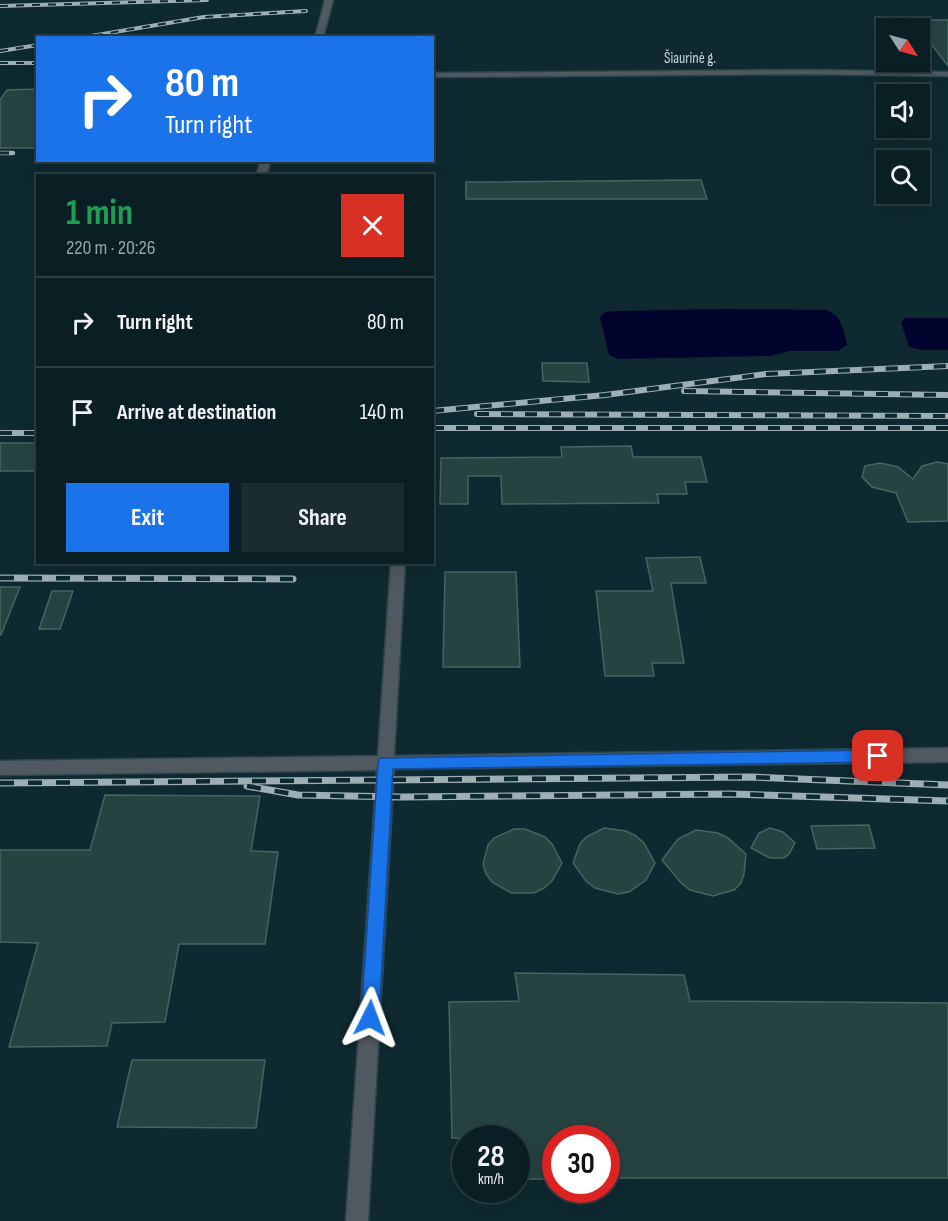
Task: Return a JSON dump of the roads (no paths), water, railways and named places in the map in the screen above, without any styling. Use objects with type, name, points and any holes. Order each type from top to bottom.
[{"type":"street","points":[[320,36],[329,0]]},
{"type":"street","name":"Šiaurinė g.","points":[[434,75],[809,72],[948,74]]},
{"type":"street","points":[[357,1221],[398,564]]},
{"type":"street","points":[[0,768],[948,755]]},
{"type":"water","points":[[826,310],[839,320],[847,345],[838,351],[790,351],[770,356],[618,359],[609,355],[600,317],[605,312],[618,311]]},
{"type":"water","points":[[905,318],[948,318],[948,350],[921,350],[909,347],[901,322]]},
{"type":"railway","points":[[0,6],[207,0]]},
{"type":"railway","points":[[91,36],[204,17],[306,11]]},
{"type":"railway","points":[[0,51],[36,45]]},
{"type":"railway","points":[[0,63],[36,63]]},
{"type":"railway","points":[[0,153],[13,153]]},
{"type":"railway","points":[[434,411],[605,395],[766,374],[948,366]]},
{"type":"railway","points":[[684,391],[948,395]]},
{"type":"railway","points":[[477,414],[948,416]]},
{"type":"railway","points":[[434,428],[948,428]]},
{"type":"railway","points":[[0,433],[36,433]]},
{"type":"railway","points":[[0,578],[293,579]]},
{"type":"railway","points":[[0,783],[752,777],[948,785]]},
{"type":"railway","points":[[247,786],[298,795],[401,797],[731,794],[948,801]]}]
